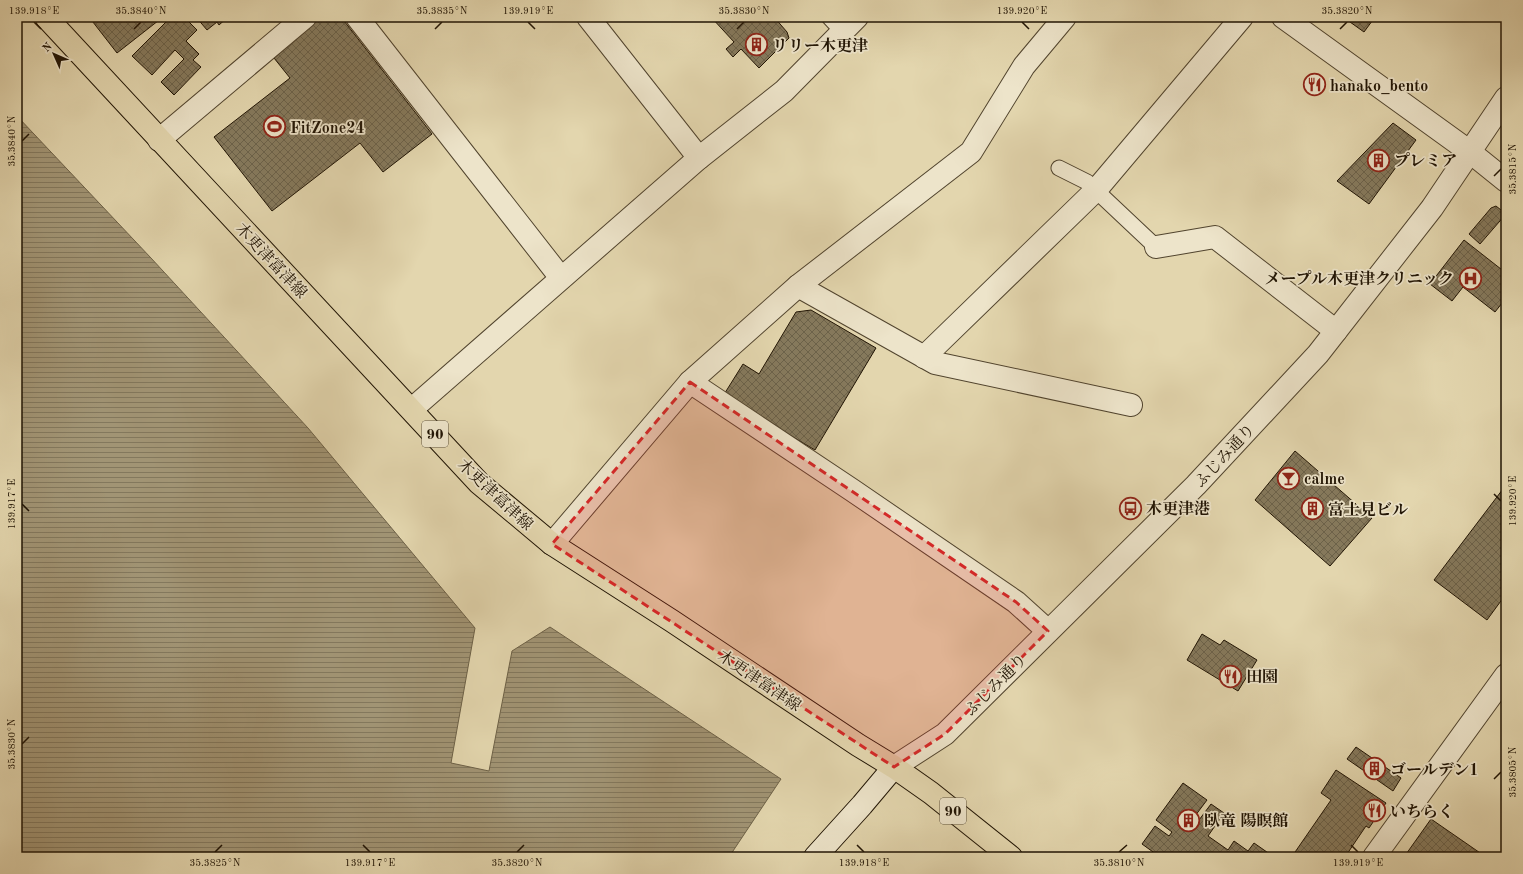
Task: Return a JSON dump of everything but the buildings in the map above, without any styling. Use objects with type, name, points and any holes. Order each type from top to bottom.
[{"type":"main road","name":"木更津富津線","points":[[46,17],[159,140],[412,409],[479,483],[552,544],[672,621],[858,745],[894,767],[931,793],[1011,857]]},
{"type":"street","points":[[159,140],[305,17]]},
{"type":"street","points":[[357,17],[561,278]]},
{"type":"street","points":[[588,17],[699,158]]},
{"type":"street","points":[[552,544],[690,382],[798,286],[970,152],[1024,66],[1065,17]]},
{"type":"street","points":[[924,357],[1096,190],[1242,17]]},
{"type":"street","points":[[1283,17],[1470,152],[1506,181]]},
{"type":"street","points":[[412,409],[699,158],[784,91],[843,22]]},
{"type":"street","name":"ふじみ通り","points":[[815,857],[894,767],[945,734],[1048,630],[1196,485],[1318,354],[1432,208],[1506,98]]},
{"type":"street","points":[[1156,247],[1215,237],[1336,331]]},
{"type":"street","points":[[798,286],[935,363],[1131,405]]},
{"type":"street","points":[[690,382],[1016,602],[1048,630]]},
{"type":"street","points":[[1374,857],[1506,675]]},
{"type":"lane","points":[[1059,168],[1087,182],[1156,247]]},
{"type":"highlighted area","points":[[690,382],[1016,602],[1048,631],[945,734],[894,767],[552,544]]},
{"type":"shaded area","points":[[17,116],[308,428],[475,628],[451,763],[489,771],[512,651],[550,627],[781,779],[729,857],[17,857]]},
{"type":"place","name":"リリー木更津","points":[[756,45]]},
{"type":"place","name":"hanako_bento","points":[[1314,85]]},
{"type":"place","name":"FitZone24","points":[[274,127]]},
{"type":"place","name":"プレミア","points":[[1379,160]]},
{"type":"place","name":"メープル木更津クリニック","points":[[1470,278]]},
{"type":"place","name":"calme","points":[[1289,478]]},
{"type":"place","name":"木更津港","points":[[1131,508]]},
{"type":"place","name":"富士見ビル","points":[[1313,509]]},
{"type":"place","name":"田園","points":[[1230,676]]},
{"type":"place","name":"ゴールデン1","points":[[1374,769]]},
{"type":"place","name":"いちらく","points":[[1375,811]]},
{"type":"place","name":"臥竜 陽瞑館","points":[[1188,820]]}]
